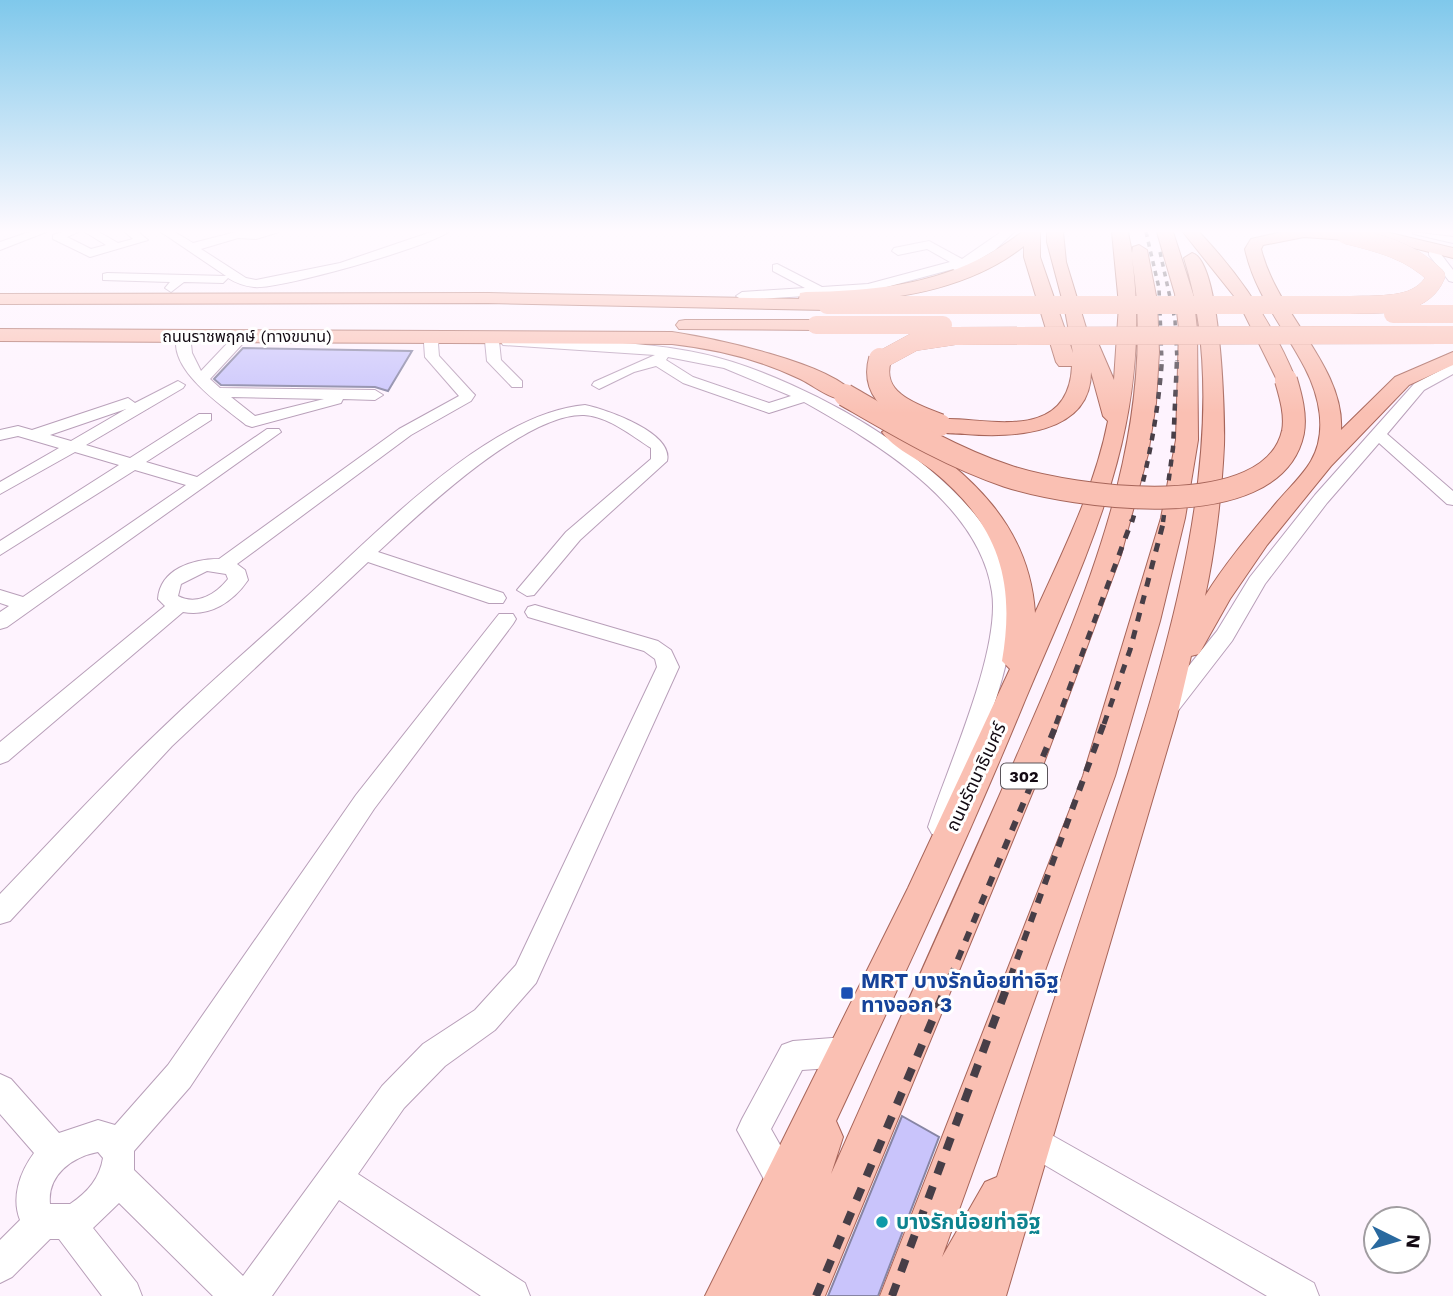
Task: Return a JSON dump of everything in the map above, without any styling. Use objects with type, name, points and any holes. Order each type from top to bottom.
[{"type":"main road","points":[[488,298],[564,294],[858,296],[883,292]]},
{"type":"main road","points":[[1043,292],[1070,377],[1065,413]]},
{"type":"main road","points":[[1068,292],[1104,378],[1116,429]]},
{"type":"main road","name":"ถนนรัตนาธิเบศร์","points":[[729,1296],[1000,728],[1093,506],[1116,429],[1130,328],[1128,292]]},
{"type":"main road","name":"302","points":[[801,1296],[1032,758],[1091,605],[1123,507],[1142,432],[1150,324],[1148,292]]},
{"type":"main road","points":[[982,1296],[1162,716],[1195,583],[1213,445],[1212,370],[1204,292]]},
{"type":"main road","points":[[1242,292],[1255,312]]},
{"type":"main road","points":[[493,339],[641,337],[703,341],[773,358],[941,449],[1008,476],[1079,493],[1164,498],[1240,485],[1263,475],[1278,462],[1290,443],[1294,423],[1286,380],[1248,292]]},
{"type":"main road","points":[[1268,292],[1323,385],[1332,423],[1323,461]]},
{"type":"main road","points":[[0,309],[634,310],[1349,304],[1413,298],[1429,292]]},
{"type":"main road","points":[[1184,294],[1212,370]]},
{"type":"main road","points":[[904,1296],[1099,776],[1146,621],[1172,518],[1187,440],[1189,366],[1184,294]]},
{"type":"main road","points":[[0,299],[488,298],[1453,325]]},
{"type":"main road","points":[[0,324],[72,325],[822,309],[1453,313]]},
{"type":"main road","points":[[1074,309],[1080,330],[1081,386],[1077,399],[1065,413],[1029,429],[999,430],[940,425],[908,412],[886,397],[874,382],[880,358],[914,342],[954,336],[1453,335]]},
{"type":"main road","points":[[0,332],[72,325]]},
{"type":"main road","name":"ถนนราชพฤกษ์ (ทางขนาน)","points":[[0,332],[493,339]]},
{"type":"main road","points":[[493,339],[656,345],[735,358],[806,385],[866,416],[922,450],[973,494],[989,512],[1014,560],[1022,588],[1022,625],[1000,728]]},
{"type":"main road","points":[[1172,677],[1218,596],[1258,540],[1323,461],[1402,381],[1453,358]]},
{"type":"main road","points":[[766,1296],[873,994]]},
{"type":"main road","points":[[946,1296],[1032,1140]]},
{"type":"street","points":[[160,300],[167,292]]},
{"type":"street","points":[[804,292],[822,309]]},
{"type":"street","points":[[742,296],[822,309],[865,292]]},
{"type":"street","points":[[1453,307],[1442,333],[1453,343]]},
{"type":"street","points":[[183,335],[185,358],[201,380],[248,421],[257,422],[352,394]]},
{"type":"street","points":[[201,380],[242,336]]},
{"type":"street","points":[[223,565],[235,570],[238,580],[230,592],[215,602],[195,607],[178,606],[168,599],[167,589],[175,579],[189,570],[223,565],[405,432],[466,398],[465,392],[432,357],[431,343],[437,337]]},
{"type":"street","points":[[517,384],[494,362],[493,339],[728,365],[803,397],[879,440],[941,486],[961,506],[995,568],[1002,592],[996,651],[956,774],[926,883]]},
{"type":"street","points":[[599,385],[629,369],[661,357]]},
{"type":"street","points":[[661,357],[688,380],[769,408],[803,397]]},
{"type":"street","points":[[1162,716],[1225,636],[1257,581],[1321,499],[1419,387],[1453,368]]},
{"type":"street","points":[[33,435],[178,385]]},
{"type":"street","points":[[216,392],[375,395]]},
{"type":"street","points":[[0,489],[158,394]]},
{"type":"street","points":[[0,912],[164,740],[364,554],[451,478],[513,437],[562,413],[584,409],[598,412],[658,445],[661,453],[659,461],[573,536],[531,601],[525,618],[364,554]]},
{"type":"street","points":[[0,549],[205,416]]},
{"type":"street","points":[[0,435],[18,431],[199,483]]},
{"type":"street","points":[[0,622],[273,432]]},
{"type":"street","points":[[1379,435],[1453,500]]},
{"type":"street","points":[[0,1265],[55,1221],[97,1205],[117,1162],[501,609],[510,590],[531,601],[651,646],[664,655],[668,667],[663,681],[526,974],[485,1020],[434,1055],[412,1075],[250,1296]]},
{"type":"street","points":[[0,596],[24,604]]},
{"type":"street","points":[[0,755],[178,606]]},
{"type":"street","points":[[0,1090],[56,1153]]},
{"type":"street","points":[[124,1296],[55,1221],[35,1214],[32,1192],[37,1178],[56,1153],[85,1137],[99,1136],[110,1139],[117,1162],[238,1296]]},
{"type":"street","points":[[1032,1140],[1301,1296]]},
{"type":"street","points":[[335,1178],[512,1296]]},
{"type":"building","points":[[243,348],[412,351],[388,391],[375,387],[221,385],[214,379]]},
{"type":"building","points":[[902,1116],[939,1137],[878,1296],[828,1296]]},
{"type":"railway","points":[[1159,292],[1162,360]]},
{"type":"railway","points":[[1169,292],[1175,320],[1177,360]]},
{"type":"railway","points":[[1132,522],[1152,442],[1162,360]]},
{"type":"railway","points":[[1163,522],[1173,448],[1177,360]]},
{"type":"railway","points":[[1056,724],[1132,520]]},
{"type":"railway","points":[[1104,724],[1130,650],[1164,520]]},
{"type":"railway","points":[[950,978],[1057,723]]},
{"type":"railway","points":[[1010,978],[1104,723]]},
{"type":"railway","points":[[816,1296],[951,976]]},
{"type":"railway","points":[[892,1296],[1011,976]]},
{"type":"place","name":"MRT บางรักน้อยท่าอิฐ ทางออก 3","points":[[847,993]]},
{"type":"place","name":"บางรักน้อยท่าอิฐ","points":[[882,1222]]}]
